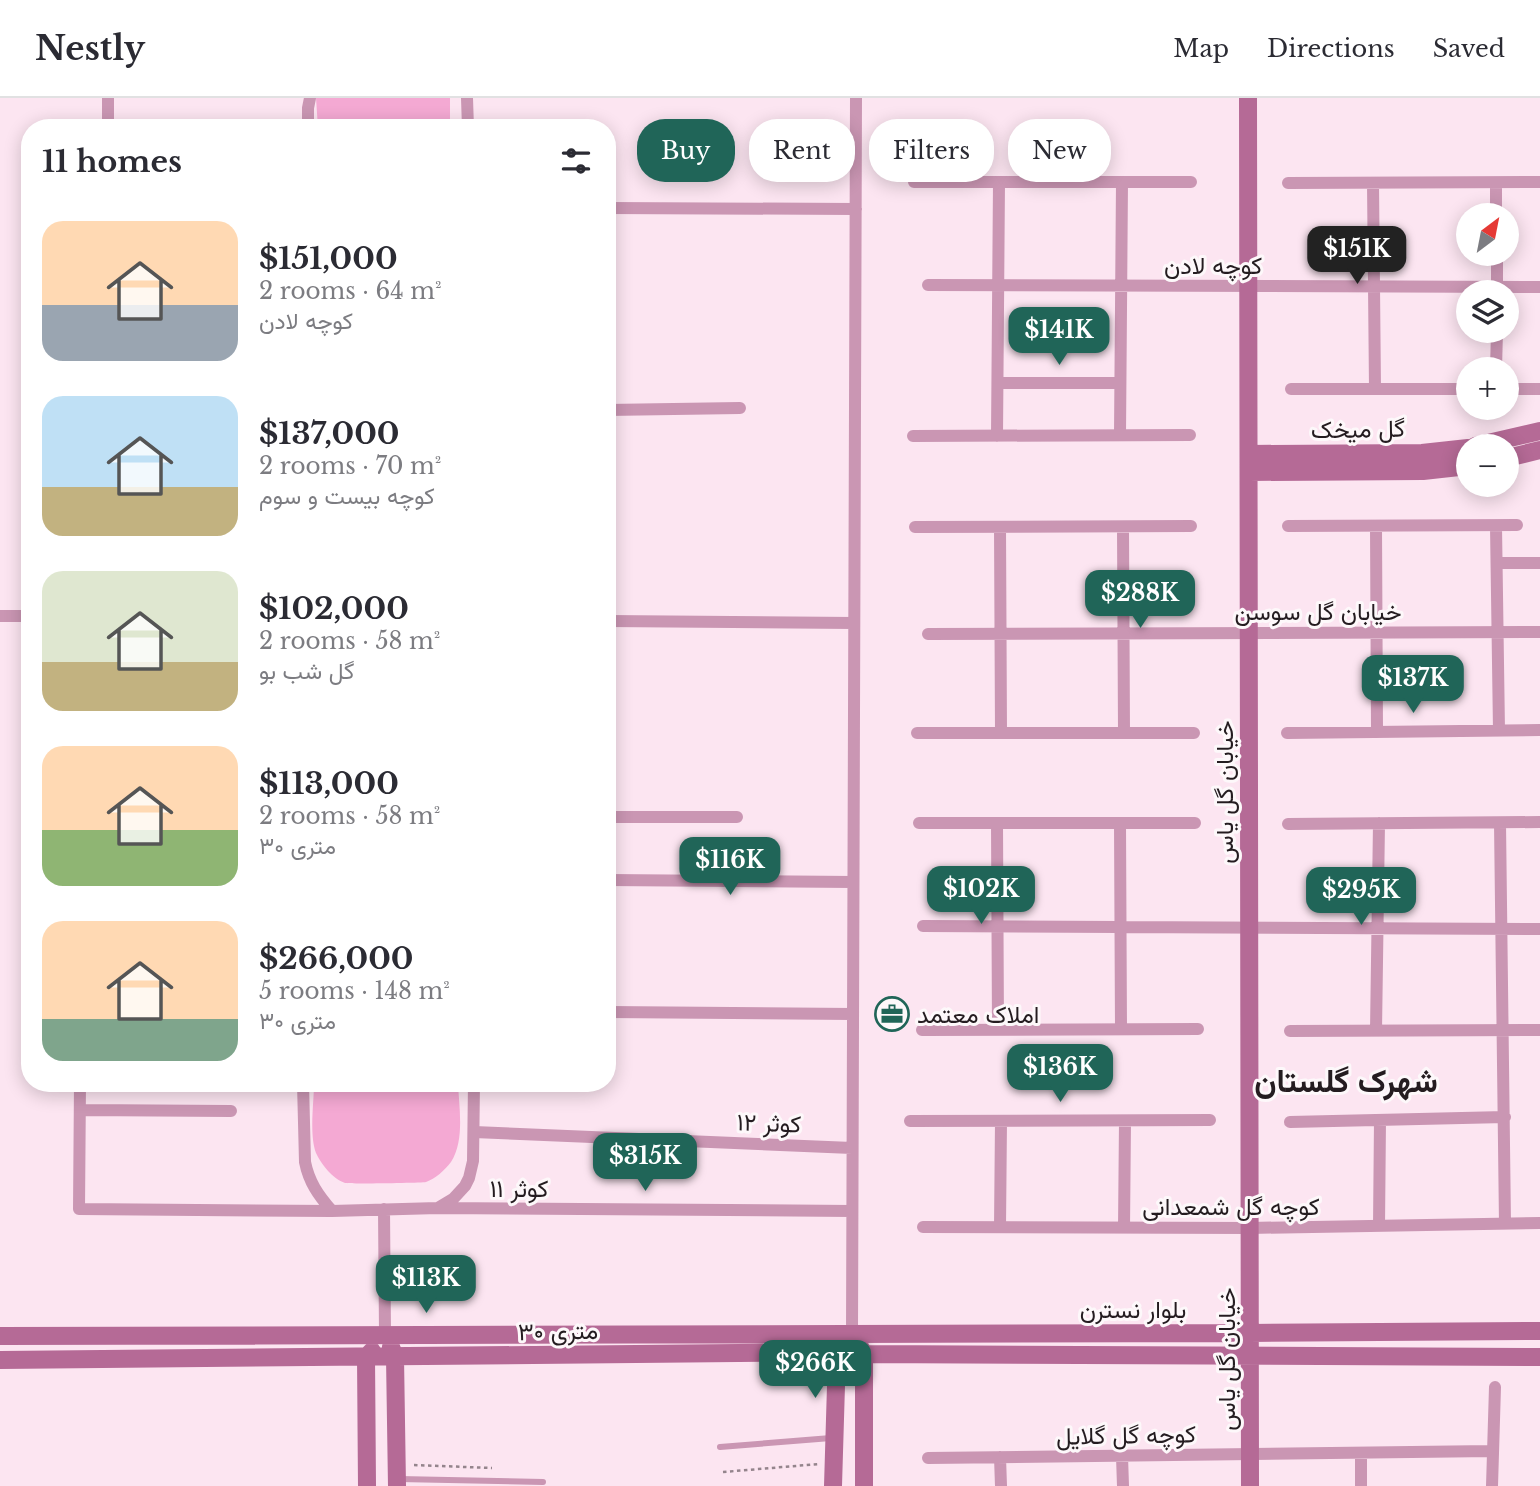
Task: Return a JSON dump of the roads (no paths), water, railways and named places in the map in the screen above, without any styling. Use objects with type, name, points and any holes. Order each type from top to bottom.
[{"type":"street","points":[[108,98],[108,119]]},
{"type":"street","points":[[308,119],[310,98]]},
{"type":"street","points":[[467,98],[468,119]]},
{"type":"street","points":[[856,98],[852,1333],[864,1354],[864,1486]]},
{"type":"street","name":"خیابان گل یاس","points":[[1248,98],[1250,1486]]},
{"type":"street","points":[[997,436],[999,182]]},
{"type":"street","points":[[1120,435],[1122,182]]},
{"type":"street","points":[[914,183],[1191,182]]},
{"type":"street","points":[[1288,183],[1540,183]]},
{"type":"street","points":[[1373,183],[1375,389]]},
{"type":"street","points":[[1496,183],[1496,203]]},
{"type":"street","points":[[616,208],[856,209]]},
{"type":"street","name":"کوچه لادن","points":[[928,285],[1456,289]]},
{"type":"street","name":"کوچه لادن","points":[[1519,288],[1540,287]]},
{"type":"street","points":[[998,383],[1121,383]]},
{"type":"street","points":[[1291,389],[1456,389]]},
{"type":"street","points":[[1519,389],[1540,389]]},
{"type":"street","points":[[616,410],[740,408]]},
{"type":"street","points":[[1519,436],[1540,431]]},
{"type":"street","points":[[913,436],[1190,435]]},
{"type":"street","name":"گل میخک","points":[[1248,463],[1456,449]]},
{"type":"street","points":[[1519,455],[1540,450]]},
{"type":"street","name":"گل میخک","points":[[1248,463],[1423,471],[1456,467]]},
{"type":"street","points":[[915,527],[1191,526]]},
{"type":"street","points":[[1288,526],[1517,526]]},
{"type":"street","points":[[1376,526],[1377,732]]},
{"type":"street","points":[[1496,526],[1499,730]]},
{"type":"street","points":[[1000,527],[1001,733]]},
{"type":"street","points":[[1123,527],[1124,733]]},
{"type":"street","points":[[1497,563],[1540,563]]},
{"type":"street","points":[[0,616],[21,616]]},
{"type":"street","points":[[616,621],[854,623]]},
{"type":"street","name":"خیابان گل سوسن","points":[[928,634],[1540,632]]},
{"type":"street","points":[[1287,733],[1540,730]]},
{"type":"street","points":[[917,733],[1194,733]]},
{"type":"street","points":[[616,817],[737,817]]},
{"type":"street","points":[[1500,822],[1505,1224]]},
{"type":"street","points":[[1288,824],[1540,822]]},
{"type":"street","points":[[919,823],[1195,823]]},
{"type":"street","points":[[997,823],[998,1030]]},
{"type":"street","points":[[1120,823],[1121,1029]]},
{"type":"street","points":[[1376,1031],[1379,823]]},
{"type":"street","points":[[616,880],[853,882]]},
{"type":"street","points":[[922,926],[1540,929]]},
{"type":"street","points":[[616,1012],[853,1014]]},
{"type":"street","points":[[922,1030],[1198,1029]]},
{"type":"street","points":[[1290,1031],[1540,1030]]},
{"type":"street","points":[[80,1092],[80,1110],[232,1111]]},
{"type":"street","points":[[303,1092],[307,1174],[317,1193],[332,1211]]},
{"type":"street","points":[[438,1208],[453,1199],[469,1178],[473,1161],[474,1092]]},
{"type":"street","name":"کوثر ۱۱","points":[[80,1110],[79,1209],[852,1211]]},
{"type":"street","points":[[1290,1122],[1505,1117]]},
{"type":"street","points":[[910,1121],[1210,1120]]},
{"type":"street","points":[[1379,1226],[1380,1120]]},
{"type":"street","points":[[1000,1227],[1001,1121]]},
{"type":"street","points":[[1124,1228],[1125,1121]]},
{"type":"street","name":"کوثر ۱۲","points":[[474,1132],[852,1148]]},
{"type":"street","points":[[384,1209],[385,1334],[395,1357],[397,1476]]},
{"type":"street","name":"کوچه گل شمعدانی","points":[[923,1227],[1250,1228],[1540,1223]]},
{"type":"street","name":"بلوار نسترن","points":[[852,1333],[1540,1331]]},
{"type":"street","points":[[833,1486],[837,1352],[852,1333]]},
{"type":"street","name":"۳۰ متری","points":[[0,1336],[852,1333]]},
{"type":"street","points":[[367,1486],[366,1357],[385,1334]]},
{"type":"street","name":"۳۰ متری","points":[[0,1360],[837,1352],[864,1354]]},
{"type":"street","name":"بلوار نسترن","points":[[864,1354],[1540,1357]]},
{"type":"street","points":[[1492,1486],[1495,1387]]},
{"type":"street","name":"کوچه گل گلایل","points":[[928,1458],[1492,1451]]},
{"type":"street","points":[[1361,1453],[1361,1486]]},
{"type":"street","points":[[1122,1456],[1123,1486]]},
{"type":"street","points":[[1000,1457],[1001,1486]]},
{"type":"lane","points":[[720,1447],[833,1438]]},
{"type":"lane","points":[[397,1476],[543,1482]]},
{"type":"place","name":"املاک معتمد","points":[[892,1014]]},
{"type":"district","name":"شهرک گلستان","points":[[1346,1081]]}]
